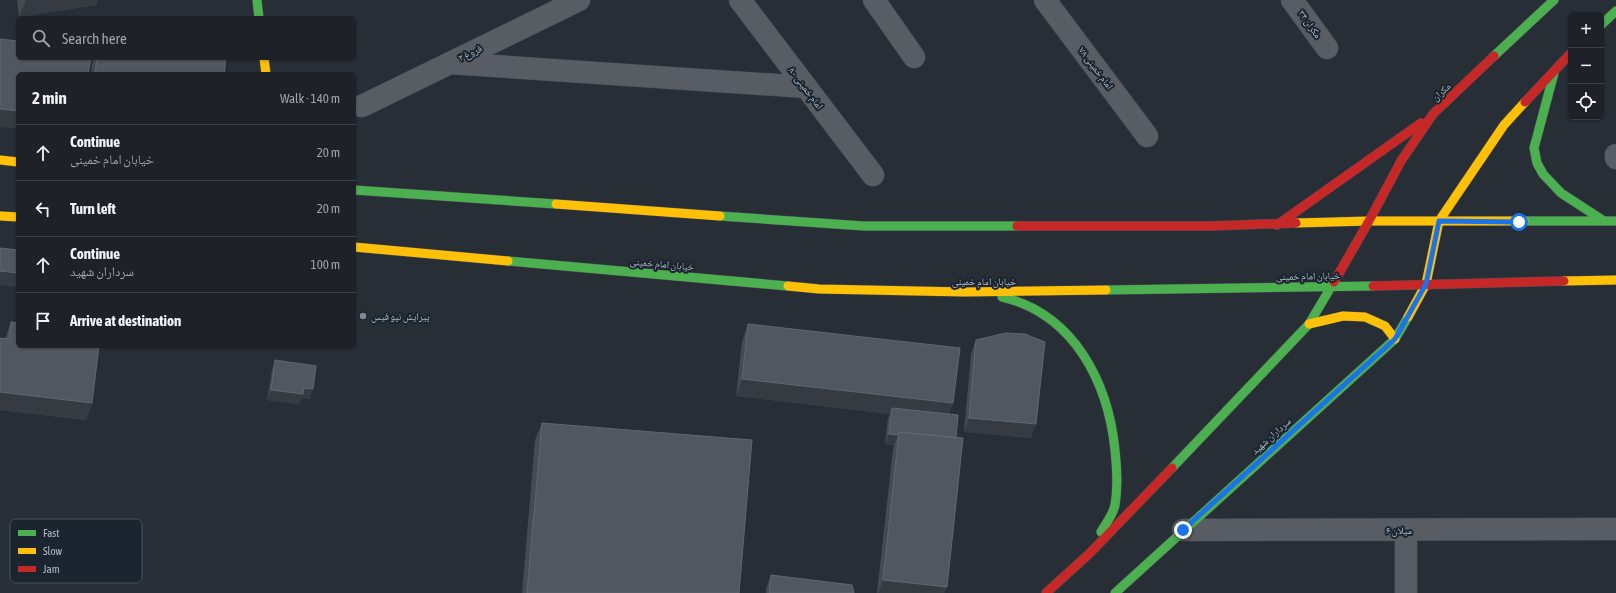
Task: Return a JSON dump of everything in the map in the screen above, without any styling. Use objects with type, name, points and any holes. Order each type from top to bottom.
[{"type":"main road","points":[[257,0],[259,16]]},
{"type":"main road","name":"مکران","points":[[1331,287],[1401,161],[1433,114],[1549,2]]},
{"type":"main road","points":[[1604,22],[1616,11]]},
{"type":"main road","points":[[1439,221],[1504,125],[1568,56]]},
{"type":"main road","points":[[264,60],[266,72]]},
{"type":"main road","points":[[1556,68],[1539,127],[1534,151],[1539,168],[1550,183],[1604,221]]},
{"type":"main road","points":[[1277,225],[1433,114]]},
{"type":"main road","points":[[0,160],[16,162]]},
{"type":"main road","points":[[356,190],[864,226],[1277,225],[1369,221],[1616,221]]},
{"type":"main road","points":[[0,216],[16,217]]},
{"type":"main road","name":"سرداران شهید","points":[[1115,593],[1395,339],[1426,284],[1439,221]]},
{"type":"main road","name":"خیابان امام خمینی","points":[[356,247],[819,289],[965,292],[1331,287],[1616,280]]},
{"type":"main road","points":[[1046,593],[1090,552],[1309,324],[1331,287]]},
{"type":"main road","points":[[965,292],[1008,298],[1034,308],[1059,326],[1082,354],[1099,383],[1111,422],[1116,469],[1114,507],[1090,552]]},
{"type":"main road","points":[[1309,324],[1343,316],[1365,317],[1385,326],[1395,339]]},
{"type":"street","name":"فروغ ۲","points":[[362,106],[579,0]]},
{"type":"street","name":"امام خمینی ۸۰","points":[[740,0],[873,175]]},
{"type":"street","points":[[874,0],[914,57]]},
{"type":"street","name":"امام خمینی ۷۸","points":[[1045,0],[1147,136]]},
{"type":"street","name":"مکران ۳۴","points":[[1292,0],[1327,48]]},
{"type":"street","points":[[450,63],[806,87]]},
{"type":"street","name":"میلان ۶","points":[[1183,530],[1616,529]]},
{"type":"street","points":[[1406,530],[1406,593]]},
{"type":"building","points":[[0,39],[16,41],[16,60],[91,60],[88,72],[16,72],[16,111],[0,109]]},
{"type":"building","points":[[97,60],[226,60],[224,72],[95,72]]},
{"type":"building","points":[[0,248],[16,250],[16,273],[0,271]]},
{"type":"building","points":[[11,322],[16,323],[16,348],[99,348],[92,403],[0,392],[0,338],[9,339]]},
{"type":"building","points":[[748,324],[960,348],[953,403],[742,379]]},
{"type":"building","points":[[1006,333],[1025,334],[1045,342],[1036,424],[969,418],[976,340]]},
{"type":"building","points":[[275,360],[316,366],[313,389],[304,388],[303,394],[271,390]]},
{"type":"building","points":[[892,408],[958,415],[956,438],[899,432],[898,435],[889,434]]},
{"type":"building","points":[[542,423],[752,440],[739,593],[527,593]]},
{"type":"building","points":[[899,432],[963,438],[947,587],[883,580]]},
{"type":"building","points":[[771,575],[852,585],[854,593],[769,593]]},
{"type":"traffic: fast","points":[[257,0],[259,16]]},
{"type":"traffic: fast","points":[[1494,56],[1554,0]]},
{"type":"traffic: fast","points":[[1604,22],[1616,11]]},
{"type":"traffic: fast","points":[[1554,73],[1534,148],[1537,163],[1543,174],[1561,193],[1604,221]]},
{"type":"traffic: fast","points":[[356,190],[556,204]]},
{"type":"traffic: fast","points":[[720,216],[864,226],[1017,226]]},
{"type":"traffic: fast","points":[[1524,221],[1616,221]]},
{"type":"traffic: fast","points":[[508,261],[788,286]]},
{"type":"traffic: fast","points":[[1172,468],[1309,324],[1334,282]]},
{"type":"traffic: fast","points":[[1106,290],[1373,286]]},
{"type":"traffic: fast","points":[[1002,297],[1027,306],[1049,319],[1068,335],[1083,354],[1095,376],[1105,400],[1111,425],[1117,471],[1117,491],[1114,509],[1101,532]]},
{"type":"traffic: fast","points":[[1115,593],[1395,339],[1408,317]]},
{"type":"traffic: slow","points":[[264,60],[266,72]]},
{"type":"traffic: slow","points":[[1408,317],[1426,284],[1439,221],[1504,125],[1525,102]]},
{"type":"traffic: slow","points":[[0,160],[16,162]]},
{"type":"traffic: slow","points":[[556,204],[720,216]]},
{"type":"traffic: slow","points":[[0,216],[16,217]]},
{"type":"traffic: slow","points":[[1296,223],[1369,221],[1524,221]]},
{"type":"traffic: slow","points":[[356,247],[508,261]]},
{"type":"traffic: slow","points":[[1564,281],[1616,280]]},
{"type":"traffic: slow","points":[[788,286],[819,289],[965,292],[1106,290]]},
{"type":"traffic: slow","points":[[1309,324],[1343,316],[1365,317],[1385,326],[1395,339]]},
{"type":"traffic: jam","points":[[1334,282],[1401,161],[1433,114],[1494,56]]},
{"type":"traffic: jam","points":[[1525,102],[1568,56]]},
{"type":"traffic: jam","points":[[1277,225],[1421,123]]},
{"type":"traffic: jam","points":[[1017,226],[1211,226],[1296,223]]},
{"type":"traffic: jam","points":[[1373,286],[1564,281]]},
{"type":"traffic: jam","points":[[1046,593],[1090,553],[1172,468]]},
{"type":"place","name":"پیرایش نیو فیس","points":[[363,316]]},
{"type":"route","points":[[1183,530],[1395,339],[1426,284],[1439,221],[1519,222]]}]
